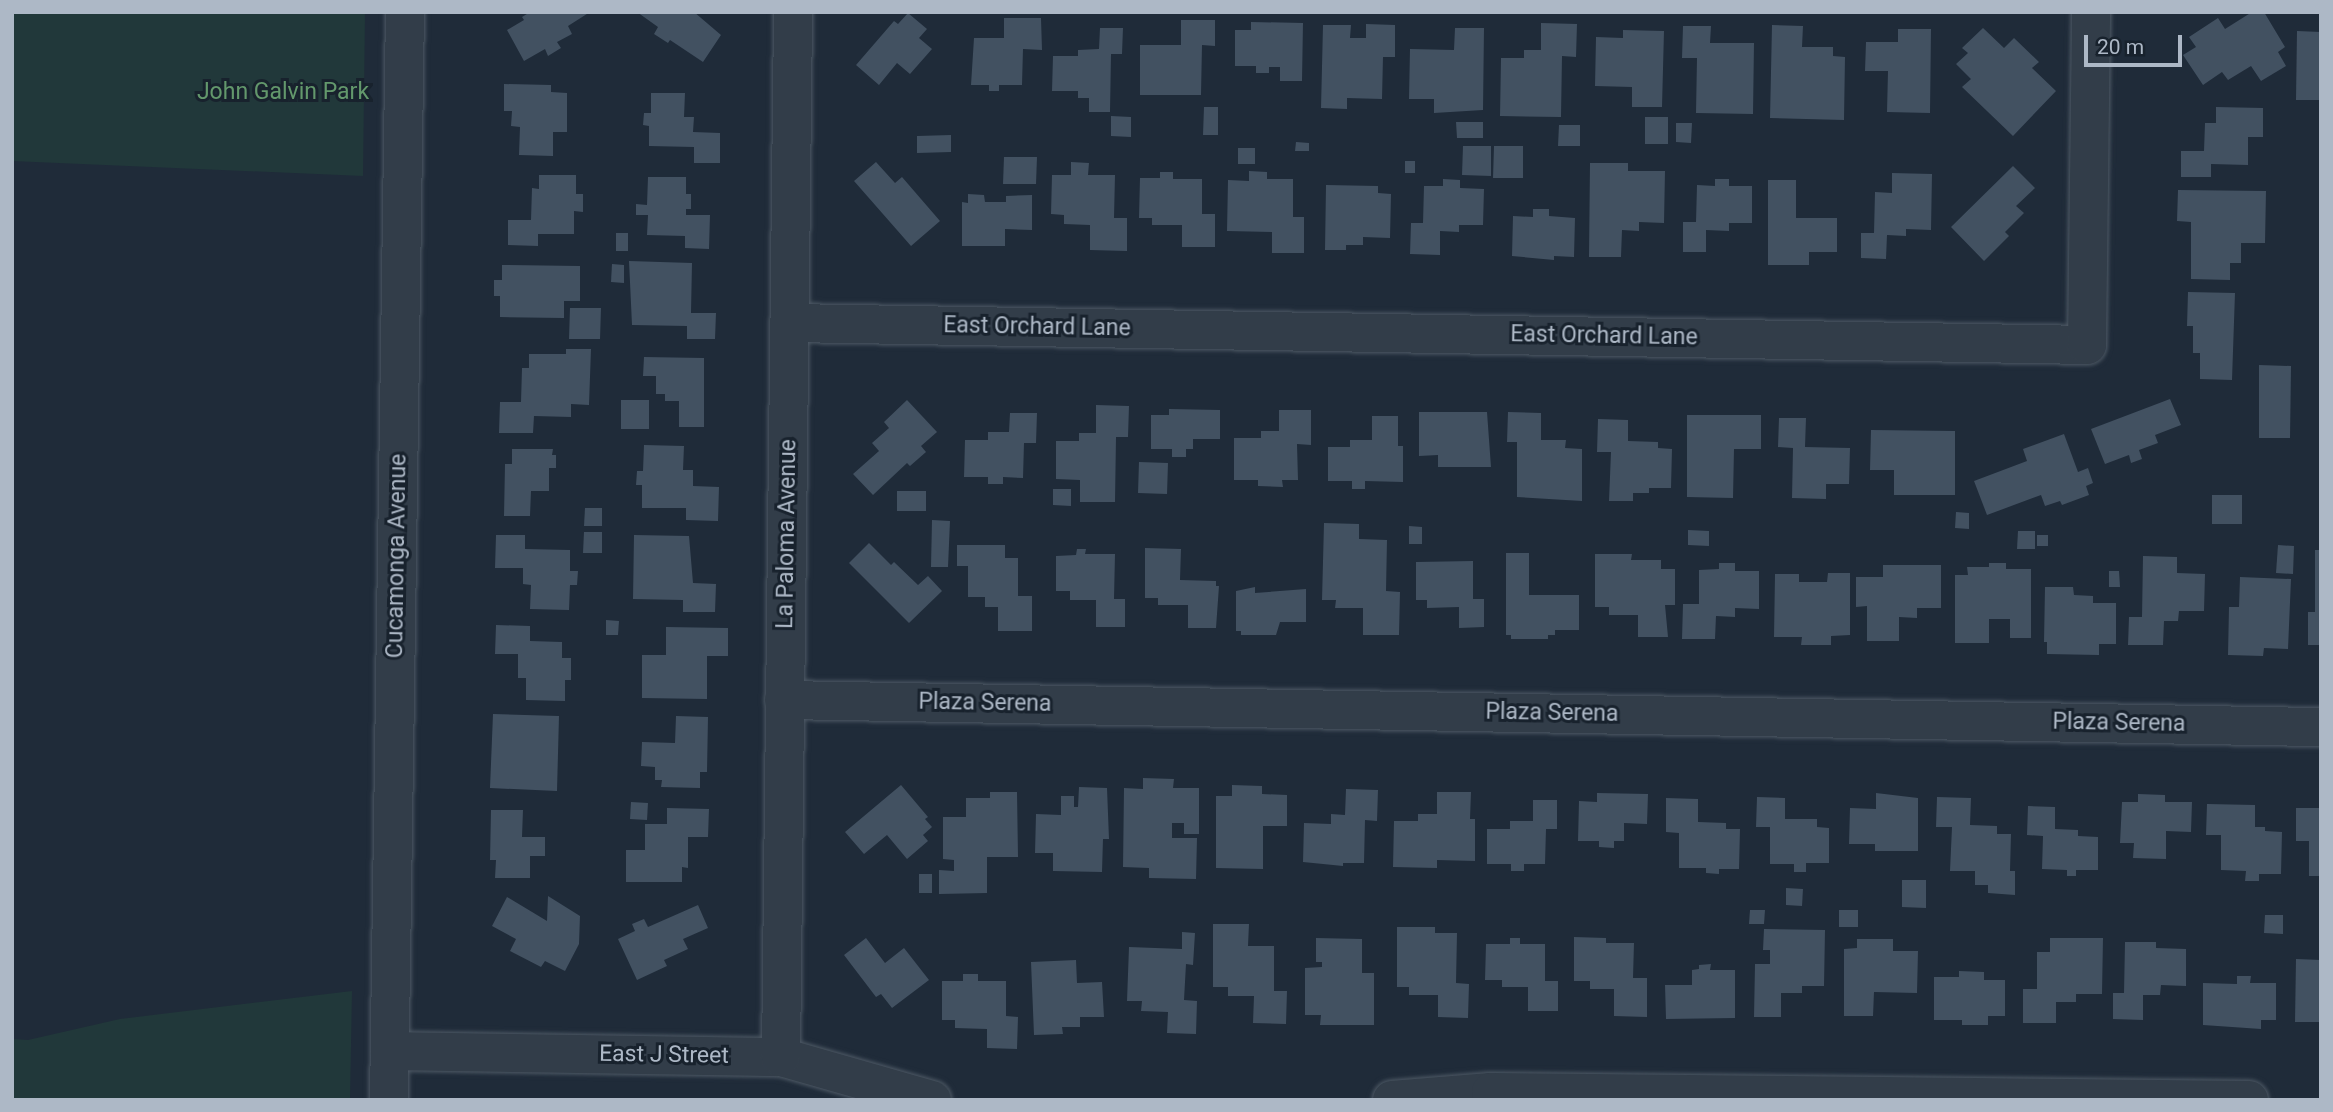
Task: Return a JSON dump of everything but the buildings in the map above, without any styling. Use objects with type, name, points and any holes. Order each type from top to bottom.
[{"type":"street","name":"Cucamonga Avenue","points":[[389,1100],[405,12]]},
{"type":"street","name":"La Paloma Avenue","points":[[780,1057],[793,12]]},
{"type":"street","name":"East Orchard Lane","points":[[790,323],[2087,345],[2091,12]]},
{"type":"street","name":"Plaza Serena","points":[[784,700],[2321,727]]},
{"type":"street","name":"East J Street","points":[[390,1051],[780,1057],[932,1100]]},
{"type":"street","points":[[1392,1100],[1491,1093],[2249,1100]]},
{"type":"green space","name":"John Galvin Park","points":[[12,12],[365,12],[363,176],[12,161]]},
{"type":"green space","points":[[352,991],[350,1100],[12,1100],[12,1039],[28,1040],[120,1019]]}]
